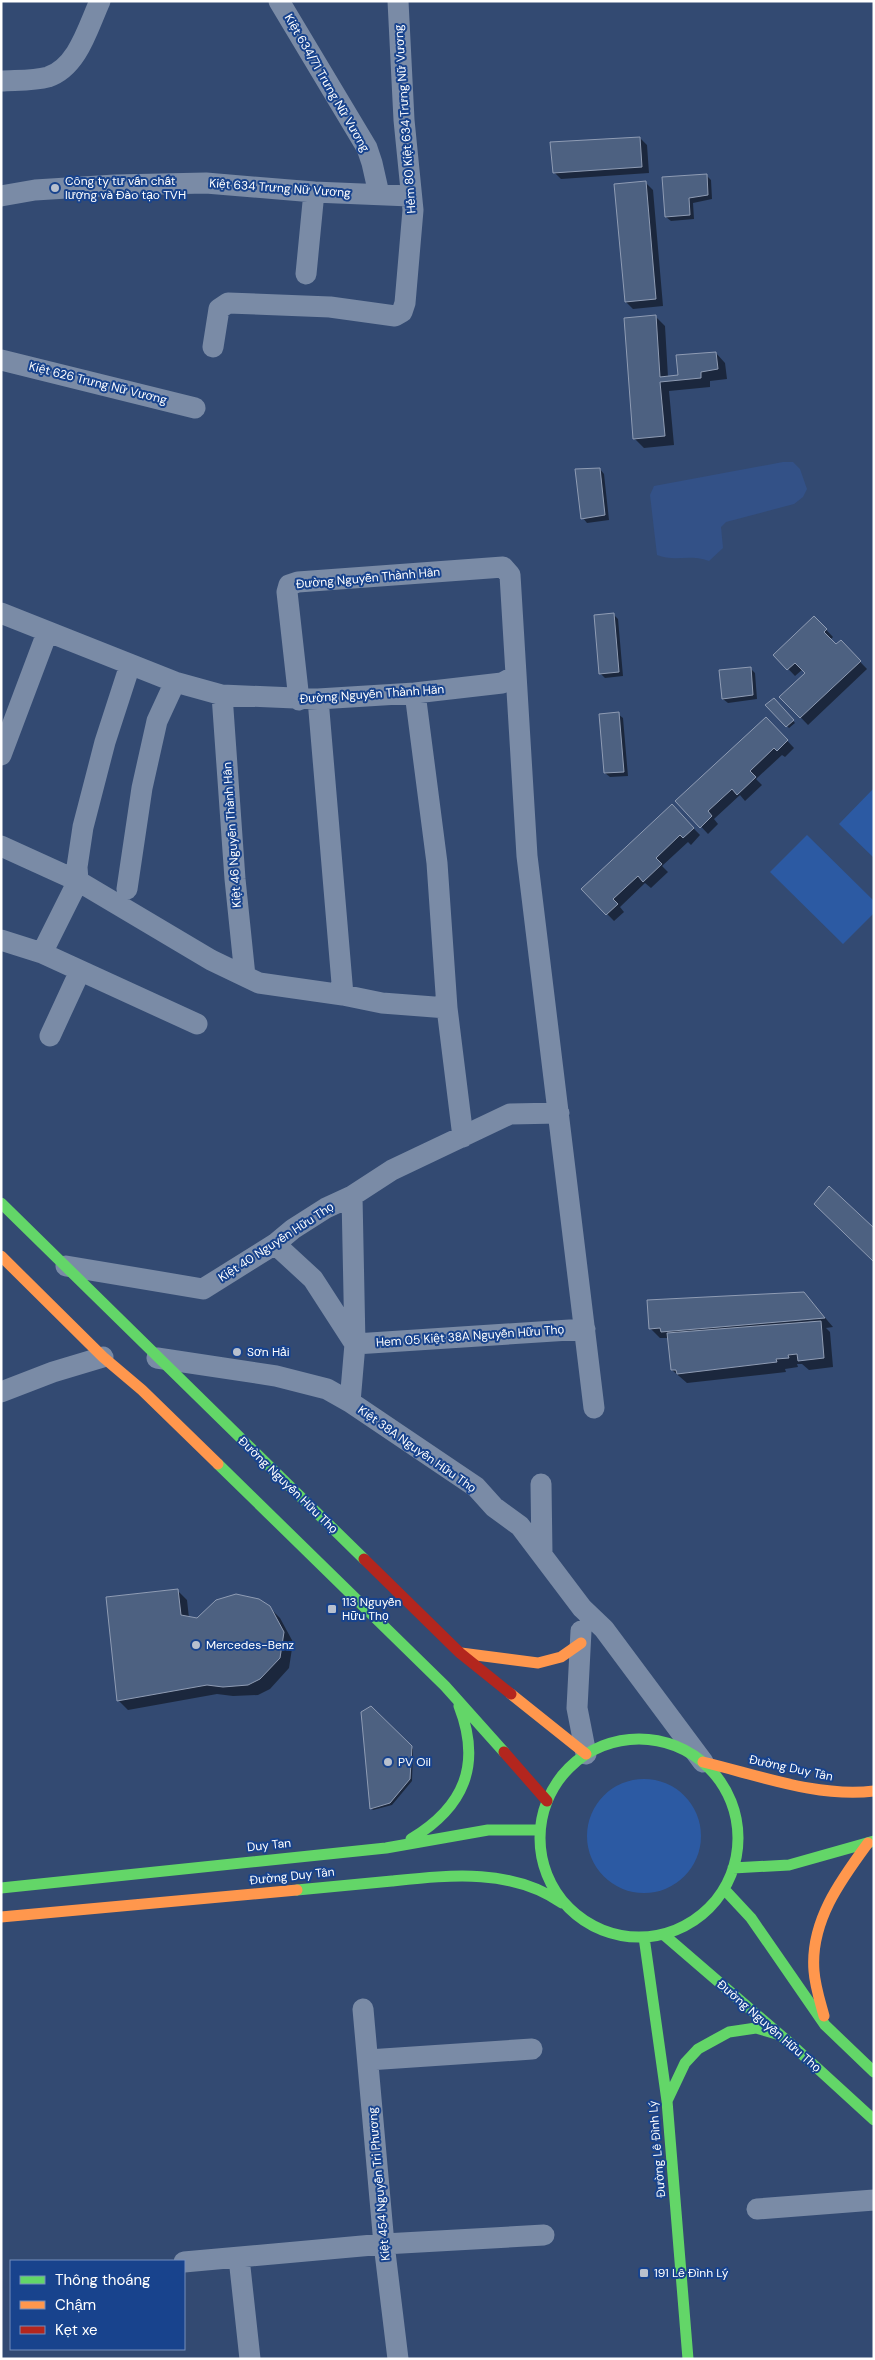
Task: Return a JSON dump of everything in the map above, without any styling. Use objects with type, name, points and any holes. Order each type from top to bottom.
[{"type":"main road","name":"Đường Nguyễn Hữu Thọ","points":[[1,1203],[460,1653],[586,1754]]},
{"type":"main road","points":[[1,1256],[103,1357],[142,1390],[445,1686],[547,1801]]},
{"type":"main road","points":[[460,1653],[538,1663],[561,1657],[581,1643]]},
{"type":"main road","points":[[386,1848],[427,1831],[440,1821],[450,1809],[465,1780],[470,1748],[468,1731],[460,1708],[445,1686]]},
{"type":"main road","points":[[631,1740],[655,1740],[680,1748],[703,1762],[718,1780],[732,1807],[736,1822],[738,1845],[733,1868],[724,1889],[708,1909],[687,1925],[662,1934],[644,1937],[620,1936],[596,1928],[576,1915],[559,1898],[547,1877],[541,1854],[540,1830],[547,1801],[558,1781],[586,1754],[616,1743],[631,1740]]},
{"type":"main road","name":"Đường Duy Tân","points":[[703,1762],[797,1785],[850,1794],[874,1790]]},
{"type":"main road","name":"Duy Tan","points":[[1,1888],[386,1848],[488,1830],[540,1830]]},
{"type":"main road","points":[[733,1868],[789,1865],[871,1842]]},
{"type":"main road","points":[[825,2025],[814,1970],[814,1943],[826,1907],[848,1870],[871,1842]]},
{"type":"main road","name":"Đường Duy Tân","points":[[1,1917],[444,1876],[507,1879],[526,1883],[554,1897],[576,1915]]},
{"type":"main road","points":[[724,1889],[751,1918],[825,2025],[874,2072]]},
{"type":"main road","name":"Đường Nguyễn Hữu Thọ","points":[[662,1934],[781,2035],[874,2120]]},
{"type":"main road","name":"Đường Lê Đình Lý","points":[[644,1937],[667,2100],[688,2359]]},
{"type":"main road","points":[[667,2100],[685,2063],[698,2049],[729,2032],[756,2028],[781,2035]]},
{"type":"street","points":[[1,81],[48,77],[64,69],[77,51],[100,1]]},
{"type":"street","name":"Kiệt 634/71 Trưng Nữ Vương","points":[[279,1],[366,148],[372,163],[379,194]]},
{"type":"street","name":"Hẻm 80 Kiệt 634 Trưng Nữ Vương","points":[[213,347],[219,309],[224,304],[330,308],[395,316],[402,312],[405,303],[413,210],[410,196],[398,1]]},
{"type":"street","name":"Kiệt 634 Trưng Nữ Vương","points":[[1,196],[35,190],[115,185],[206,183],[314,192],[410,196]]},
{"type":"street","points":[[306,274],[314,192]]},
{"type":"street","name":"Kiệt 626 Trưng Nữ Vương","points":[[1,360],[195,408]]},
{"type":"street","name":"Đường Nguyễn Thành Hân","points":[[308,699],[287,592],[289,585],[298,582],[503,567],[510,575],[515,676]]},
{"type":"street","name":"Đường Nguyễn Thành Hãn","points":[[1,613],[47,633],[175,682],[222,695],[308,699],[415,693],[502,683],[515,676]]},
{"type":"street","points":[[1,755],[47,633]]},
{"type":"street","points":[[42,954],[78,881],[77,867],[83,827],[105,742],[130,665]]},
{"type":"street","points":[[515,676],[527,856],[594,1408]]},
{"type":"street","points":[[126,889],[144,779],[158,721],[175,682]]},
{"type":"street","points":[[415,693],[437,863],[448,1008],[463,1137]]},
{"type":"street","name":"Kiệt 46 Nguyễn Thành Hân","points":[[222,695],[235,879],[245,976]]},
{"type":"street","points":[[308,699],[343,995]]},
{"type":"street","points":[[1,846],[78,881],[211,960],[259,983],[343,995],[382,1003],[448,1008]]},
{"type":"street","points":[[1,940],[42,954],[197,1024]]},
{"type":"street","points":[[50,1036],[80,971]]},
{"type":"street","name":"Kiệt 40 Nguyễn Hữu Thọ","points":[[66,1266],[203,1289],[275,1244],[326,1208],[352,1196],[392,1170],[510,1114],[559,1113]]},
{"type":"street","points":[[352,1196],[355,1344]]},
{"type":"street","points":[[275,1244],[313,1279],[355,1344]]},
{"type":"street","name":"Hem 05 Kiệt 38A Nguyễn Hữu Thọ","points":[[355,1344],[585,1329]]},
{"type":"street","name":"Kiệt 38A Nguyễn Hữu Thọ","points":[[350,1402],[355,1344]]},
{"type":"street","points":[[1,1392],[53,1372],[103,1357]]},
{"type":"street","name":"Kiệt 38A Nguyễn Hữu Thọ","points":[[157,1358],[276,1376],[327,1389],[350,1402],[476,1487],[494,1507],[520,1526],[582,1608],[604,1629],[703,1762]]},
{"type":"street","points":[[540,1484],[542,1554]]},
{"type":"street","points":[[582,1608],[577,1708],[586,1754]]},
{"type":"street","name":"Kiệt 454 Nguyễn Tri Phương","points":[[363,2009],[384,2244],[398,2359]]},
{"type":"street","points":[[368,2060],[532,2049]]},
{"type":"street","points":[[757,2209],[874,2200]]},
{"type":"street","points":[[185,2262],[384,2244],[544,2235]]},
{"type":"street","points":[[239,2258],[250,2359]]},
{"type":"shaded area","points":[[783,462],[793,462],[800,469],[807,489],[803,497],[794,504],[726,522],[721,527],[723,548],[709,561],[695,558],[669,558],[657,555],[650,495],[654,486]]},
{"type":"shaded area","points":[[874,788],[874,858],[839,824]]},
{"type":"shaded area","points":[[807,835],[874,901],[874,913],[843,944],[770,872]]},
{"type":"shaded area","points":[[644,1779],[666,1784],[684,1796],[696,1814],[701,1836],[696,1858],[684,1876],[666,1888],[644,1893],[622,1888],[604,1876],[592,1858],[587,1836],[592,1814],[604,1796],[622,1784]]},
{"type":"building","points":[[640,137],[642,167],[553,173],[550,142]]},
{"type":"building","points":[[707,174],[708,195],[689,198],[690,215],[665,217],[662,177]]},
{"type":"building","points":[[646,181],[656,299],[625,302],[614,184]]},
{"type":"building","points":[[656,315],[660,377],[678,375],[676,355],[716,352],[718,369],[701,372],[701,378],[660,382],[665,436],[633,439],[624,318]]},
{"type":"building","points":[[600,468],[605,515],[581,519],[575,469]]},
{"type":"building","points":[[614,613],[619,672],[599,674],[594,615]]},
{"type":"building","points":[[814,616],[827,629],[824,632],[836,644],[841,640],[861,661],[800,718],[779,697],[805,673],[795,663],[787,670],[773,655]]},
{"type":"building","points":[[751,667],[753,695],[722,699],[719,670]]},
{"type":"building","points":[[774,698],[794,720],[786,727],[765,705]]},
{"type":"building","points":[[619,712],[624,772],[604,773],[599,714]]},
{"type":"building","points":[[766,717],[788,740],[777,751],[774,748],[750,771],[756,777],[737,795],[732,789],[708,811],[712,816],[700,828],[675,801]]},
{"type":"building","points":[[672,804],[694,828],[683,838],[680,835],[656,858],[662,864],[643,882],[638,876],[613,899],[618,904],[606,915],[581,889]]},
{"type":"building","points":[[829,1186],[874,1228],[874,1262],[814,1204]]},
{"type":"building","points":[[804,1292],[825,1318],[661,1332],[660,1328],[649,1329],[647,1300]]},
{"type":"building","points":[[821,1321],[824,1358],[798,1361],[797,1354],[788,1355],[789,1358],[776,1359],[777,1362],[677,1374],[676,1370],[671,1370],[667,1333]]},
{"type":"building","name":"Mercedes-Benz","points":[[178,1589],[181,1615],[197,1618],[216,1600],[236,1594],[259,1599],[270,1606],[284,1632],[280,1658],[260,1679],[248,1685],[223,1687],[207,1685],[117,1701],[106,1597]]},
{"type":"building","name":"PV Oil","points":[[371,1706],[412,1746],[410,1779],[390,1803],[370,1809],[361,1712]]},
{"type":"traffic: fast","points":[[1,1203],[364,1559]]},
{"type":"traffic: fast","points":[[218,1464],[445,1686],[504,1752]]},
{"type":"traffic: fast","points":[[411,1839],[429,1827],[444,1813],[456,1798],[463,1783],[468,1766],[469,1747],[466,1727],[459,1706]]},
{"type":"traffic: fast","points":[[639,1739],[658,1741],[677,1747],[694,1756],[709,1768],[721,1783],[730,1800],[736,1819],[738,1838],[736,1857],[730,1876],[721,1893],[709,1908],[694,1920],[677,1929],[658,1935],[639,1937],[620,1935],[601,1929],[584,1920],[569,1908],[557,1893],[548,1876],[542,1857],[540,1838],[542,1819],[548,1800],[557,1783],[569,1768],[584,1756],[601,1747],[620,1741],[639,1739]]},
{"type":"traffic: fast","points":[[1,1888],[386,1848],[488,1830],[540,1830]]},
{"type":"traffic: fast","points":[[733,1868],[789,1865],[874,1841]]},
{"type":"traffic: fast","points":[[297,1890],[436,1877],[480,1877],[502,1879],[522,1884],[543,1892],[562,1903]]},
{"type":"traffic: fast","points":[[724,1889],[751,1918],[825,2025],[874,2072]]},
{"type":"traffic: fast","points":[[663,1934],[792,2045],[874,2120]]},
{"type":"traffic: fast","points":[[644,1937],[667,2101],[688,2359]]},
{"type":"traffic: fast","points":[[667,2101],[685,2063],[698,2049],[729,2032],[756,2028],[780,2035]]},
{"type":"traffic: slow","points":[[1,1256],[103,1357],[142,1390],[218,1464]]},
{"type":"traffic: slow","points":[[461,1653],[538,1663],[561,1657],[581,1643]]},
{"type":"traffic: slow","points":[[511,1694],[586,1754]]},
{"type":"traffic: slow","points":[[703,1762],[810,1788],[831,1791],[874,1791]]},
{"type":"traffic: slow","points":[[824,2016],[814,1971],[814,1953],[817,1936],[829,1903],[847,1872],[868,1843]]},
{"type":"traffic: slow","points":[[1,1917],[297,1890]]},
{"type":"traffic: jam","points":[[364,1559],[460,1653],[511,1694]]},
{"type":"traffic: jam","points":[[504,1752],[547,1801]]},
{"type":"place","name":"Công ty tư vấn chất lượng và Đào tạo TVH","points":[[55,188]]},
{"type":"place","name":"Sơn Hải","points":[[237,1352]]},
{"type":"place","name":"113 Nguyễn Hữu Thọ","points":[[332,1609]]},
{"type":"place","name":"Mercedes-Benz","points":[[196,1645]]},
{"type":"place","name":"PV Oil","points":[[388,1762]]},
{"type":"place","name":"191 Lê Đình Lý","points":[[644,2273]]}]
